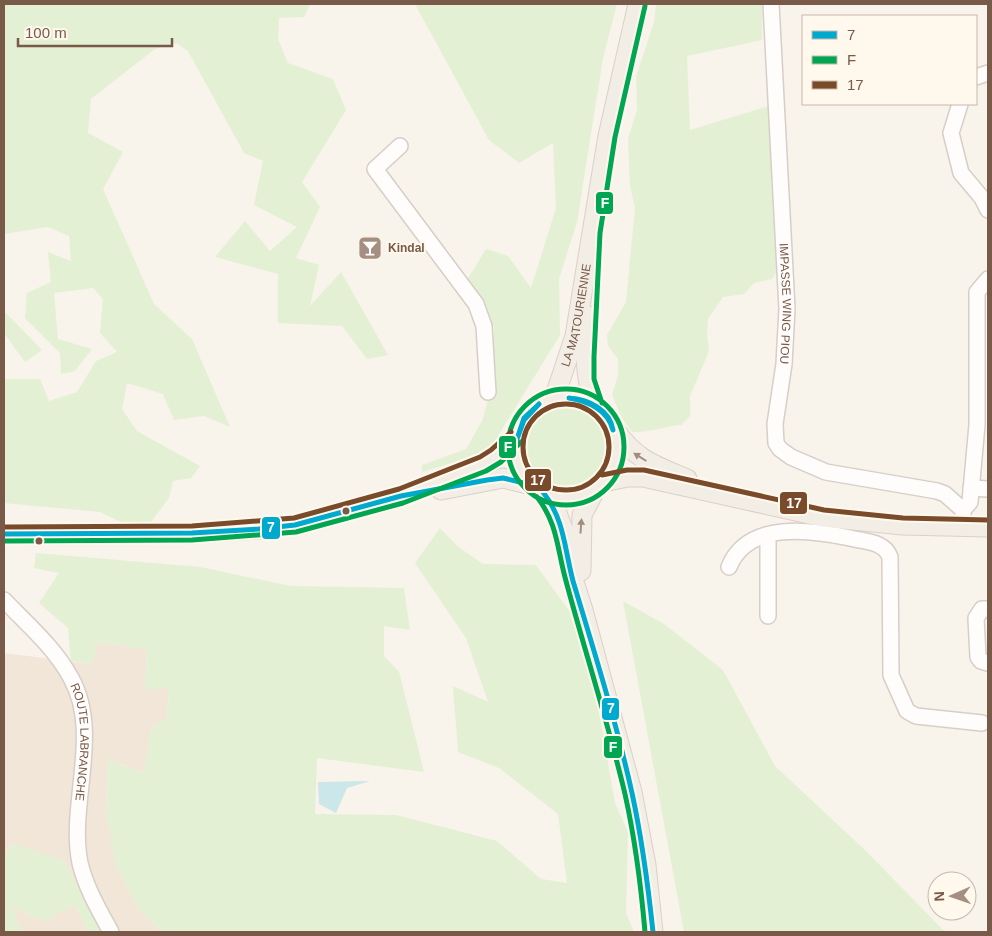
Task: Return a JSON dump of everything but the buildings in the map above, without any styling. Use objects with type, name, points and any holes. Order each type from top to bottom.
[{"type":"main road","name":"LA MATOURIENNE","points":[[555,396],[575,336],[608,136],[638,4]]},
{"type":"main road","name":"LA MATOURIENNE","points":[[593,232],[586,357],[587,380],[595,405]]},
{"type":"main road","points":[[653,932],[641,829],[583,610],[572,579],[559,516],[521,471],[515,455],[516,437],[521,423],[529,411],[541,402],[555,396],[569,395],[583,398],[595,405],[606,415],[627,448],[642,459],[732,497]]},
{"type":"main road","points":[[583,610],[580,548],[581,521],[586,503],[611,470],[616,457],[617,443],[614,429]]},
{"type":"main road","points":[[4,534],[192,533],[259,529],[320,519],[401,496],[483,464],[496,456],[516,437]]},
{"type":"main road","points":[[401,496],[503,478],[556,497],[570,498],[584,495],[600,485],[628,477],[643,478],[732,497],[823,525],[903,525],[963,519],[988,527]]},
{"type":"street","name":"IMPASSE WING PIOU","points":[[770,4],[787,309],[784,364],[775,424],[776,443],[780,449],[791,456],[826,472],[945,494],[963,519]]},
{"type":"street","points":[[960,105],[951,133],[961,173],[982,198],[988,210]]},
{"type":"street","points":[[400,146],[376,169],[476,304],[484,326],[488,392]]},
{"type":"street","points":[[963,519],[970,502],[971,488],[981,466],[983,424],[977,292],[988,279]]},
{"type":"street","points":[[971,488],[988,489]]},
{"type":"street","points":[[729,567],[739,550],[768,535],[823,525],[878,544],[887,549],[890,557],[892,675],[907,711],[916,716],[982,723]]},
{"type":"street","points":[[768,535],[768,616]]},
{"type":"street","name":"ROUTE LABRANCHE","points":[[4,600],[52,651],[72,678],[82,709],[84,769],[78,827],[80,862],[90,892],[111,932]]},
{"type":"street","points":[[988,609],[982,609],[976,618],[978,657],[988,663]]},
{"type":"shaded area","points":[[98,642],[147,649],[145,688],[169,689],[167,718],[151,729],[145,773],[108,759],[106,808],[116,865],[140,912],[164,932],[103,932],[12,843],[4,858],[4,653],[91,664]]},
{"type":"shaded area","points":[[74,905],[88,932],[21,932],[12,907],[44,921]]},
{"type":"green space","points":[[4,4],[310,4],[304,17],[279,18],[278,39],[288,63],[333,79],[346,110],[302,182],[320,207],[296,258],[319,265],[310,306],[341,272],[388,355],[367,359],[342,326],[278,323],[278,274],[215,257],[245,221],[270,251],[297,227],[254,205],[263,161],[244,153],[188,51],[176,43],[155,49],[91,99],[88,133],[123,152],[103,189],[154,304],[192,339],[230,427],[204,416],[174,420],[163,394],[127,383],[122,409],[137,431],[200,466],[191,478],[173,481],[169,498],[151,522],[125,524],[100,512],[4,503],[4,379],[40,379],[49,401],[77,392],[96,361],[117,352],[100,333],[103,299],[93,288],[54,293],[58,339],[92,349],[75,371],[61,374],[60,353],[25,318],[27,293],[51,282],[48,252],[71,261],[69,236],[48,227],[4,234]]},
{"type":"green space","points":[[415,4],[617,4],[603,58],[577,222],[559,279],[560,335],[488,452],[422,472],[422,465],[466,449],[482,421],[493,383],[494,327],[467,280],[486,249],[508,256],[531,288],[556,208],[553,143],[519,163],[489,140]]},
{"type":"green space","points":[[656,4],[762,4],[762,40],[687,56],[690,130],[769,106],[779,268],[772,279],[754,283],[744,294],[723,297],[708,319],[709,351],[690,396],[690,416],[681,425],[632,432],[622,418],[612,395],[618,375],[618,359],[608,346],[607,335],[626,302],[635,208],[630,186],[628,139],[637,110],[636,77],[654,22]]},
{"type":"green space","points":[[4,311],[42,350],[25,362],[4,333]]},
{"type":"green space","points":[[566,406],[582,409],[596,418],[605,432],[608,448],[605,464],[596,478],[582,487],[566,490],[550,487],[536,478],[527,464],[524,448],[527,432],[536,418],[550,409]]},
{"type":"green space","points":[[440,528],[457,546],[483,564],[536,565],[570,612],[596,695],[615,803],[628,832],[626,913],[634,932],[164,932],[140,912],[115,865],[106,808],[108,759],[144,773],[151,729],[167,718],[169,689],[145,689],[147,649],[98,642],[92,664],[71,661],[68,628],[39,603],[59,573],[34,568],[36,553],[200,567],[291,586],[404,588],[410,630],[384,626],[384,656],[399,672],[424,772],[317,758],[315,814],[396,815],[497,841],[541,879],[567,883],[558,814],[499,768],[458,752],[453,686],[488,702],[466,638],[415,563]]},
{"type":"green space","points":[[623,601],[664,624],[723,670],[775,766],[867,852],[927,914],[927,921],[934,921],[943,930],[949,932],[684,932]]},
{"type":"green space","points":[[12,843],[64,861],[103,932],[88,932],[74,905],[44,921],[12,907],[21,932],[4,932],[4,858]]},
{"type":"water","points":[[370,781],[347,788],[336,813],[319,804],[318,782]]},
{"type":"transit line","name":"F","points":[[602,403],[594,379],[600,233],[615,137],[645,6]]},
{"type":"transit line","name":"F","points":[[566,389],[588,393],[598,398],[607,406],[615,415],[620,425],[624,447],[620,469],[615,479],[607,488],[598,496],[588,501],[566,505],[544,501],[534,496],[525,488],[517,479],[512,469],[508,447],[512,425],[517,415],[525,406],[534,398],[544,393],[566,389]]},
{"type":"transit line","name":"7","points":[[569,398],[590,403],[603,411],[608,417],[613,430]]},
{"type":"transit line","name":"7","points":[[569,398],[583,401],[602,412],[607,417],[613,430]]},
{"type":"transit line","name":"7","points":[[516,442],[524,418],[539,404]]},
{"type":"transit line","name":"7","points":[[516,442],[524,420],[539,404]]},
{"type":"transit line","name":"17","points":[[566,404],[583,407],[597,416],[606,430],[609,447],[606,464],[597,478],[583,487],[566,490],[549,487],[535,478],[526,464],[523,447],[526,430],[535,416],[549,407],[566,404]]},
{"type":"transit line","name":"17","points":[[4,527],[192,526],[294,518],[399,489],[480,457],[511,432]]},
{"type":"transit line","name":"F","points":[[4,541],[192,540],[296,532],[403,503],[486,471],[501,462],[521,442]]},
{"type":"transit line","name":"17","points":[[602,475],[627,470],[644,470],[824,510],[903,518],[988,520]]},
{"type":"transit line","name":"7","points":[[4,534],[192,533],[259,529],[295,525],[401,496],[487,480],[503,478],[532,485]]},
{"type":"transit line","name":"7","points":[[543,492],[556,513],[560,524],[573,581],[626,766],[642,845],[653,932]]},
{"type":"transit line","name":"F","points":[[537,497],[549,517],[556,537],[566,581],[604,714],[629,811],[640,880],[645,932]]},
{"type":"place","name":"Kindal","points":[[370,248]]}]
